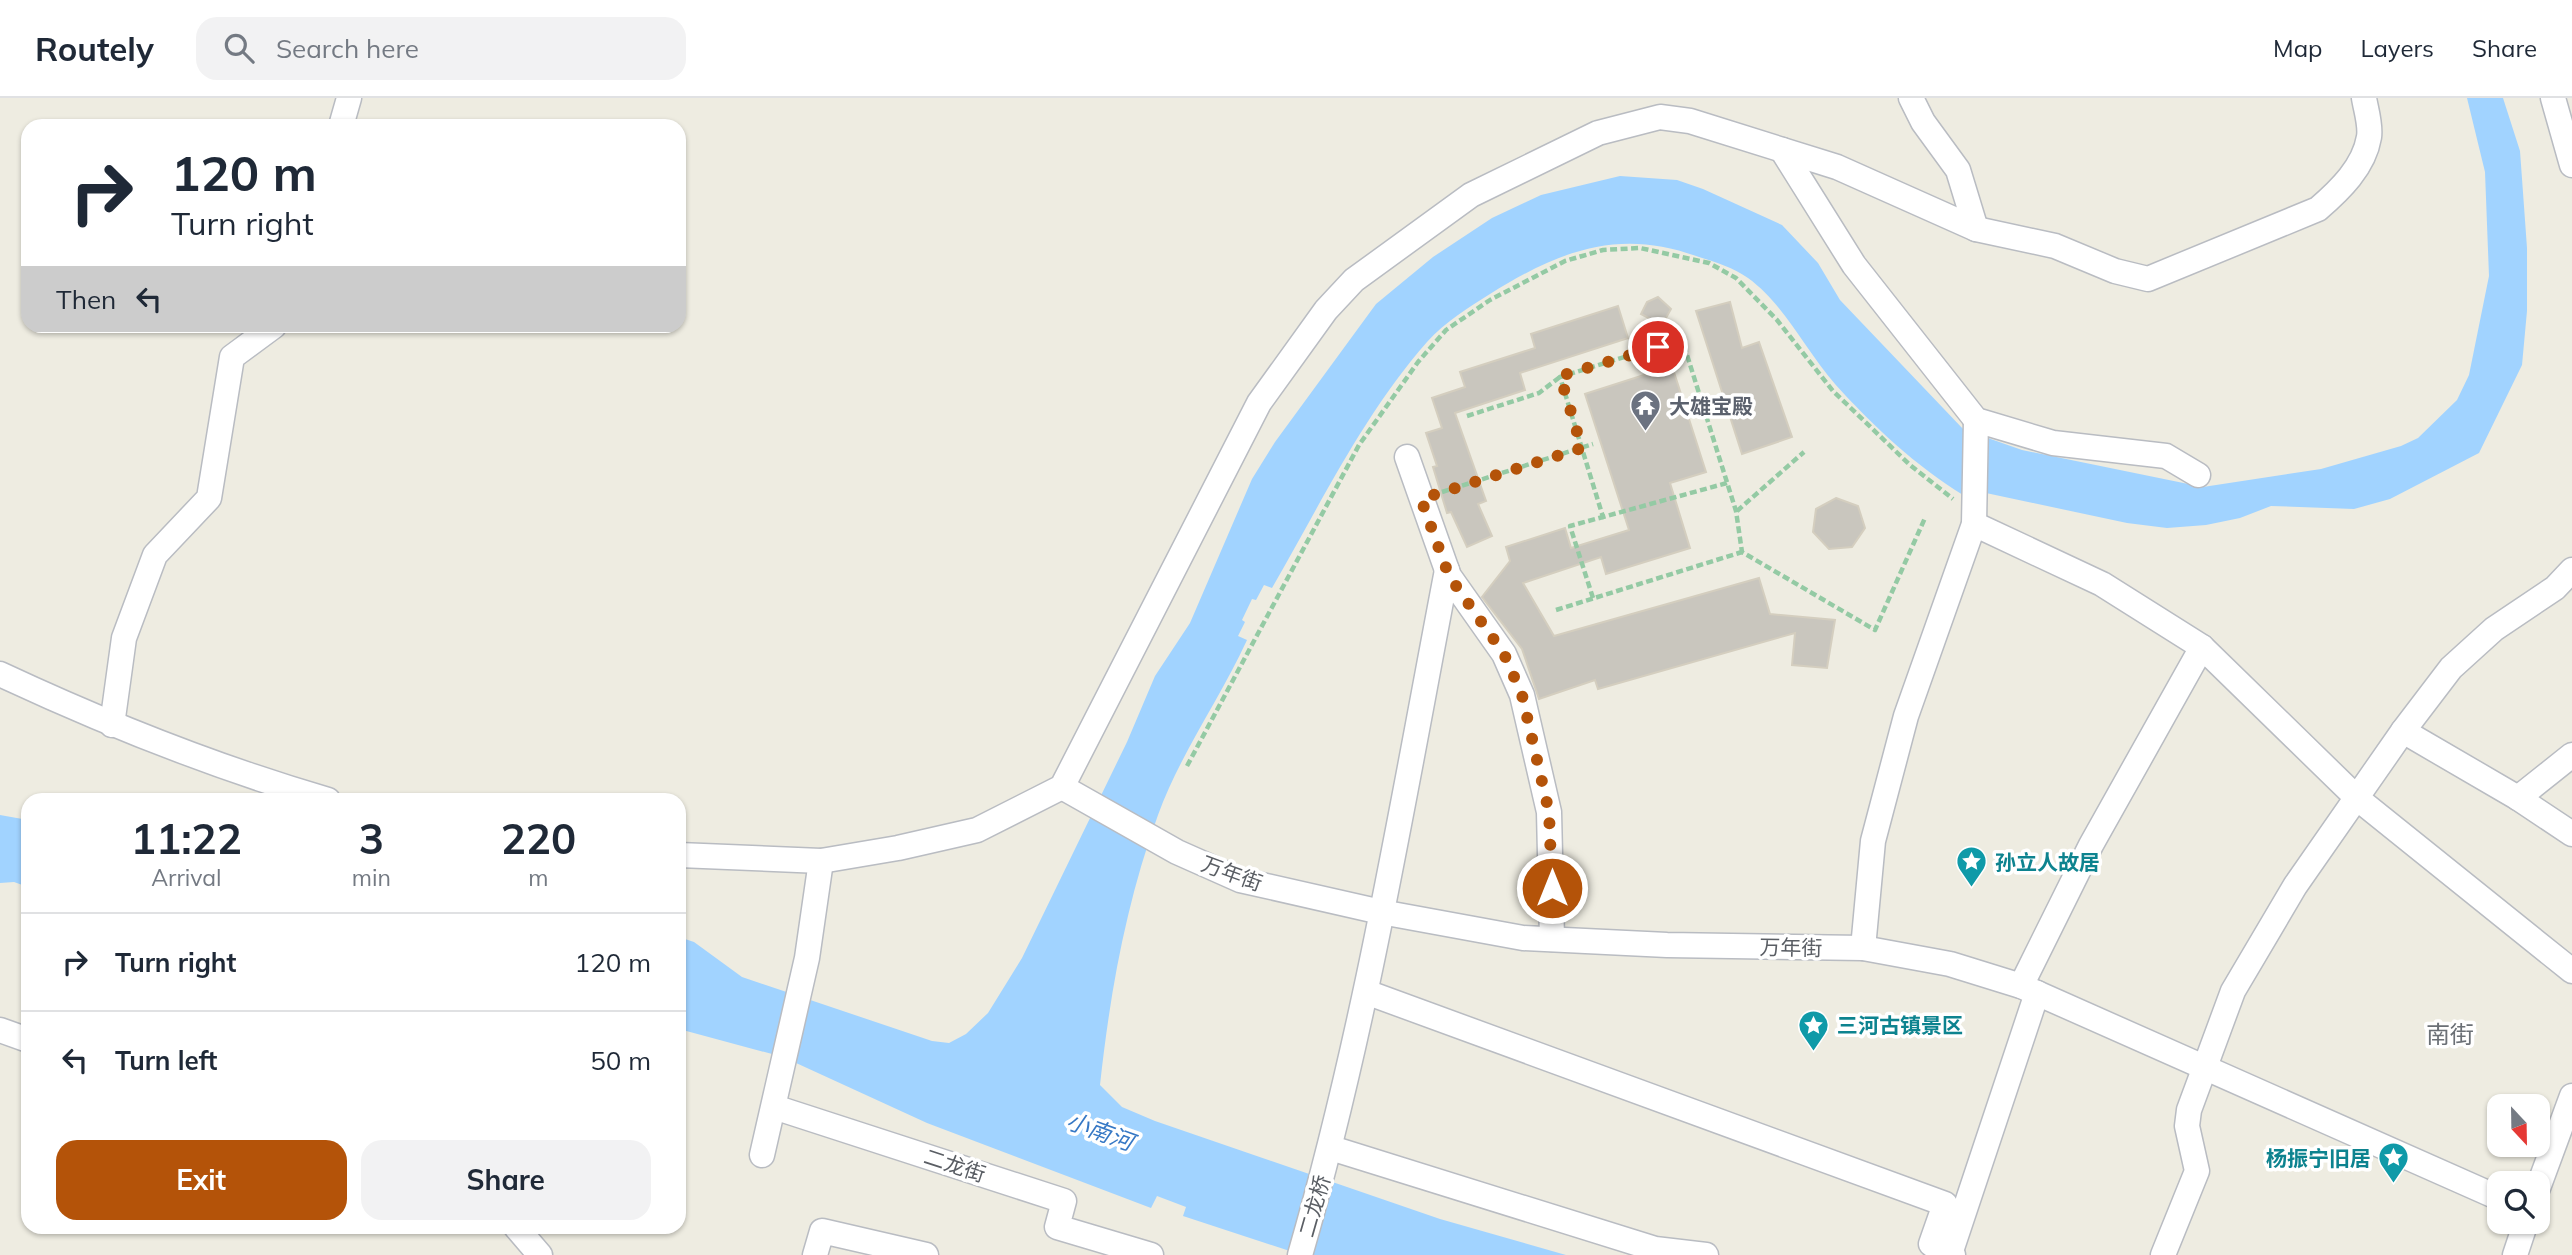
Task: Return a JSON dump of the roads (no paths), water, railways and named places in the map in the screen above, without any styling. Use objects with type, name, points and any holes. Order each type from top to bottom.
[{"type":"street","points":[[343,119],[349,98]]},
{"type":"street","points":[[1911,98],[1923,122],[1958,170],[1976,229]]},
{"type":"street","points":[[686,855],[821,861],[898,848],[977,830],[1062,787],[1259,403],[1326,310],[1354,280],[1471,195],[1598,133],[1640,121],[1677,118],[1837,167],[1976,229],[2055,246],[2115,271],[2148,279],[2318,209],[2339,191],[2364,152],[2370,134],[2364,98]]},
{"type":"street","points":[[2553,98],[2572,165]]},
{"type":"street","points":[[1782,150],[1854,265],[1976,420],[2053,443],[2166,456],[2199,475]]},
{"type":"street","points":[[112,725],[124,638],[155,555],[209,498],[232,358],[265,333]]},
{"type":"street","points":[[1863,948],[1873,841],[1902,728],[1970,513],[1976,420]]},
{"type":"street","points":[[1406,457],[1447,570],[1504,654],[1522,695],[1549,812],[1552,939]]},
{"type":"street","points":[[1970,513],[2102,584],[2202,647],[2358,799],[2572,971]]},
{"type":"street","name":"二龙桥","points":[[1300,1255],[1330,1152],[1366,992],[1447,570]]},
{"type":"street","points":[[2163,1255],[2195,1180],[2196,1161],[2187,1117],[2233,991],[2295,886],[2451,668],[2494,629],[2555,588],[2572,570]]},
{"type":"street","points":[[1940,1252],[2029,990],[2091,845],[2202,647]]},
{"type":"street","points":[[0,674],[112,725],[256,779],[304,793]]},
{"type":"street","points":[[2403,732],[2518,798],[2572,834]]},
{"type":"street","points":[[2518,798],[2572,755]]},
{"type":"street","name":"万年街","points":[[1062,787],[1177,852],[1241,880],[1381,912],[1523,938],[1863,948],[1950,964],[2029,990],[2487,1193]]},
{"type":"street","points":[[762,1156],[807,958],[821,861]]},
{"type":"street","points":[[1366,992],[1945,1204],[1940,1252]]},
{"type":"street","points":[[0,1030],[21,1038]]},
{"type":"street","points":[[2544,1171],[2572,1097]]},
{"type":"street","name":"二龙街","points":[[775,1107],[1064,1201],[1057,1227],[1151,1255]]},
{"type":"street","points":[[1330,1152],[1655,1249],[1706,1255]]},
{"type":"street","points":[[815,1255],[822,1231],[926,1255]]},
{"type":"street","points":[[522,1234],[540,1255]]},
{"type":"street","points":[[2515,1255],[2522,1234]]},
{"type":"water","points":[[2467,98],[2503,98],[2520,151],[2527,248],[2527,311],[2522,365],[2479,453],[2390,499],[2354,509],[2271,506],[2240,518],[2206,525],[2167,528],[2127,523],[1986,493],[1985,437],[2022,450],[2203,487],[2321,469],[2401,446],[2418,438],[2457,400],[2469,375],[2489,276],[2485,172]]},
{"type":"water","name":"小南河","points":[[1620,176],[1677,180],[1782,225],[1818,263],[1840,300],[1964,430],[1963,495],[1912,458],[1864,415],[1824,371],[1784,314],[1761,289],[1743,274],[1718,263],[1670,248],[1642,244],[1590,248],[1541,266],[1465,310],[1441,328],[1404,370],[1362,430],[1272,588],[1264,585],[1256,600],[1252,599],[1242,620],[1245,622],[1238,636],[1247,640],[1177,770],[1147,848],[1121,948],[1100,1085],[1122,1107],[1155,1121],[1440,1219],[1566,1255],[1302,1255],[1183,1216],[1186,1207],[1157,1196],[1151,1208],[927,1123],[783,1057],[686,1031],[686,939],[694,942],[742,977],[932,1041],[949,1043],[966,1034],[988,1013],[1022,958],[1127,742],[1155,676],[1190,623],[1252,479],[1275,442],[1376,304],[1433,257],[1492,218],[1541,195]]},
{"type":"water","points":[[0,815],[21,819],[21,884],[0,883]]},
{"type":"place","name":"大雄宝殿","points":[[1646,433]]},
{"type":"place","name":"孙立人故居","points":[[1972,889]]},
{"type":"place","name":"三河古镇景区","points":[[1814,1052]]},
{"type":"place","name":"杨振宁旧居","points":[[2394,1185]]},
{"type":"district","name":"南街","points":[[2450,1034]]}]
